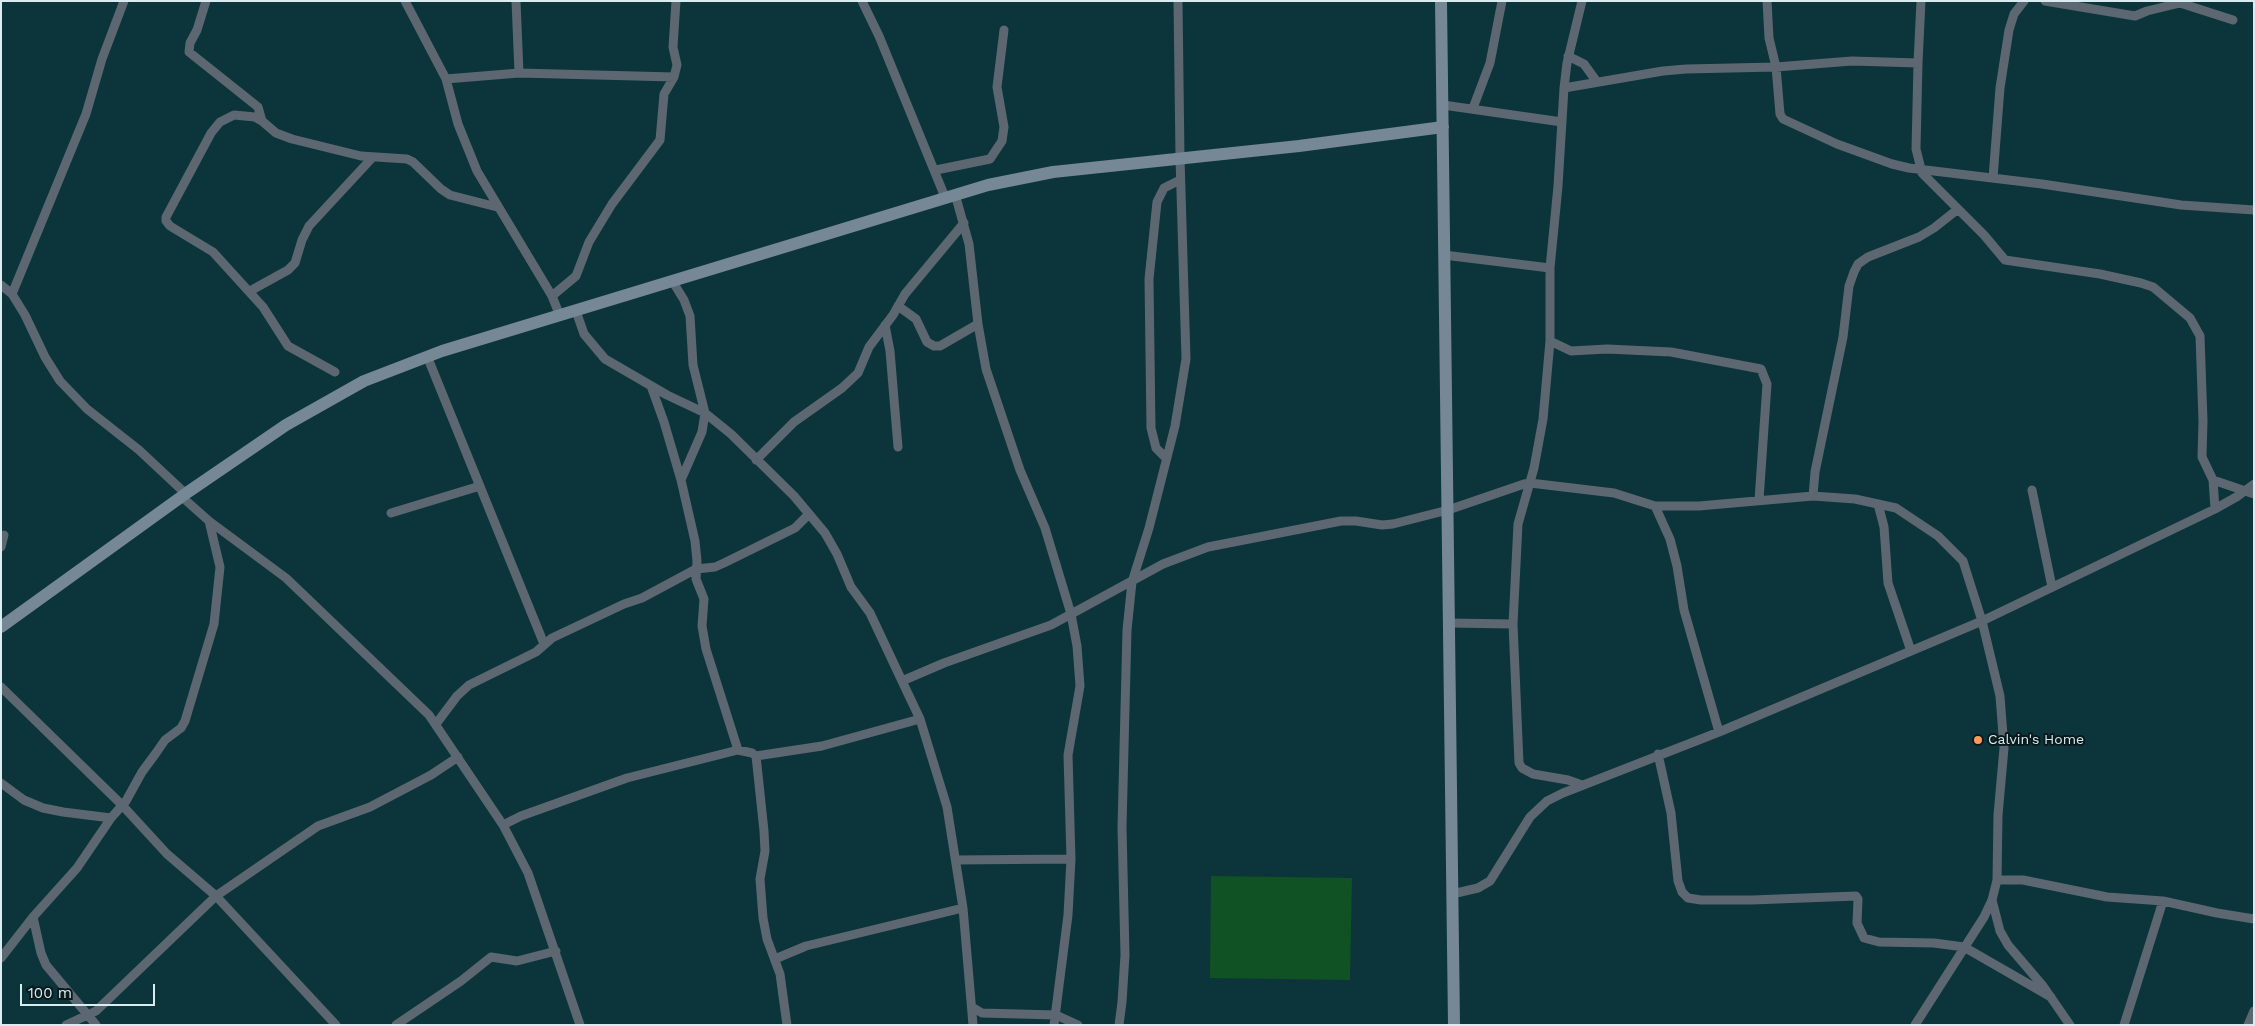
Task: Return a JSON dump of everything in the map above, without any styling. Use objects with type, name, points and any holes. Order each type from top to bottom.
[{"type":"street","points":[[12,294],[86,114],[102,59],[124,1]]},
{"type":"street","points":[[206,1],[197,30],[190,43],[189,52],[258,107],[262,121]]},
{"type":"street","points":[[405,1],[446,79],[458,124],[477,171],[552,296],[560,316]]},
{"type":"street","points":[[516,1],[518,73]]},
{"type":"street","points":[[552,296],[576,276],[589,242],[612,204],[660,140],[664,94],[674,77],[677,65],[673,47],[676,1]]},
{"type":"street","points":[[862,1],[879,36],[936,170],[964,223],[969,244],[978,324],[986,369],[1020,470],[1045,528],[1071,614],[1078,654],[1080,686],[1068,755],[1071,859],[1068,915],[1054,1025]]},
{"type":"street","points":[[1118,1025],[1125,978],[1122,885],[1127,630],[1132,582],[1150,528],[1175,426],[1186,359],[1180,180],[1178,1]]},
{"type":"street","points":[[1441,1],[1454,1025]]},
{"type":"street","points":[[1473,108],[1490,63],[1502,1]]},
{"type":"street","points":[[1582,1],[1568,56],[1564,88],[1558,186],[1550,268],[1550,341],[1543,419],[1530,483],[1518,524],[1513,624],[1520,763],[1522,768],[1533,774],[1568,780],[1582,785]]},
{"type":"street","points":[[1767,1],[1769,38],[1776,67],[1780,114],[1783,119],[1837,144],[1902,167],[2144,200],[2254,210]]},
{"type":"street","points":[[1922,1],[1916,149],[1921,169],[2005,260],[2108,275],[2141,283],[2153,287],[2190,318],[2200,336],[2203,421],[2202,458],[2212,480],[2215,509]]},
{"type":"street","points":[[1993,178],[2000,88],[2009,30],[2014,14],[2024,1]]},
{"type":"street","points":[[2045,1],[2135,16],[2147,10],[2180,3],[2233,20]]},
{"type":"street","points":[[2147,10],[2153,1]]},
{"type":"street","points":[[936,170],[990,159],[1002,141],[1004,127],[997,87],[1004,30]]},
{"type":"street","points":[[1568,56],[1584,64],[1597,82]]},
{"type":"street","points":[[1564,88],[1663,71],[1776,67],[1852,61],[1918,63]]},
{"type":"street","points":[[446,79],[518,73],[674,77]]},
{"type":"street","points":[[1443,105],[1562,122]]},
{"type":"street","points":[[335,372],[288,346],[263,307],[214,252],[170,226],[166,217],[211,133],[220,122],[234,116],[255,118],[262,121],[281,136],[372,158],[407,159],[413,162],[440,189],[450,196],[498,207]]},
{"type":"street","points":[[1,627],[260,441],[312,408],[364,381],[427,356],[673,282],[950,195],[988,185],[1053,172],[1299,146],[1443,127]]},
{"type":"street","points":[[250,291],[288,270],[295,263],[302,240],[309,226],[372,158]]},
{"type":"street","points":[[1166,458],[1156,448],[1150,428],[1149,279],[1157,202],[1164,188],[1180,180]]},
{"type":"street","points":[[1813,496],[1815,472],[1843,337],[1849,286],[1858,264],[1868,257],[1919,237],[1958,209]]},
{"type":"street","points":[[756,460],[794,422],[842,388],[858,373],[869,347],[905,294],[964,223]]},
{"type":"street","points":[[1444,255],[1550,268]]},
{"type":"street","points":[[673,282],[684,300],[690,316],[693,366],[705,413],[702,432],[681,480]]},
{"type":"street","points":[[1,284],[12,294],[25,315],[45,357],[60,381],[87,409],[139,450],[209,521],[286,578],[412,696],[436,724],[503,825],[528,874],[580,1025]]},
{"type":"street","points":[[898,306],[916,319],[927,342],[934,346],[940,346],[978,324]]},
{"type":"street","points":[[576,311],[584,334],[594,348],[606,359],[651,386],[705,413],[731,434],[809,514],[825,533],[837,554],[851,587],[870,613],[920,719],[947,807],[963,908],[973,1025]]},
{"type":"street","points":[[885,325],[891,360],[898,447]]},
{"type":"street","points":[[1550,341],[1571,351],[1607,349],[1671,352],[1761,369],[1767,384],[1759,500]]},
{"type":"street","points":[[427,356],[544,644]]},
{"type":"street","points":[[651,386],[681,480],[695,541],[696,579],[704,599],[702,626],[706,650],[738,750]]},
{"type":"street","points":[[2212,480],[2251,489]]},
{"type":"street","points":[[902,681],[944,663],[1028,634],[1066,618],[1098,598],[1132,582],[1163,564],[1208,547],[1341,521],[1388,525],[1448,510],[1530,483],[1614,493],[1655,506],[1699,506],[1813,496],[1896,508],[1952,548],[1963,560],[1982,621],[2000,696],[2004,748],[1998,815],[1997,880],[1992,900],[1915,1025]]},
{"type":"street","points":[[391,513],[480,486]]},
{"type":"street","points":[[1452,894],[1478,888],[1490,881],[1530,817],[1538,808],[1563,793],[1658,754],[1719,732],[1982,621],[2215,509],[2251,489]]},
{"type":"street","points":[[2032,490],[2052,587]]},
{"type":"street","points":[[1878,504],[1884,527],[1888,583],[1911,651]]},
{"type":"street","points":[[1655,506],[1670,539],[1684,610],[1719,732]]},
{"type":"street","points":[[436,724],[457,696],[469,685],[524,659],[536,652],[544,644],[595,617],[642,598],[696,569],[715,567],[724,563],[795,528],[809,514]]},
{"type":"street","points":[[1,958],[33,917],[63,885],[111,818],[126,801],[142,772],[156,753],[166,740],[181,728],[185,721],[213,630],[220,567],[209,521]]},
{"type":"street","points":[[1,547],[4,535]]},
{"type":"street","points":[[1448,623],[1513,624]]},
{"type":"street","points":[[1,687],[122,805],[167,854],[216,896],[336,1025]]},
{"type":"street","points":[[503,825],[521,816],[627,778],[738,750],[749,751],[756,756],[822,746],[920,719]]},
{"type":"street","points":[[1658,754],[1671,813],[1678,881],[1682,892],[1688,898],[1701,900],[1752,900],[1856,896],[1858,899],[1857,923],[1864,938],[1870,941],[1934,942],[1964,947],[2051,997]]},
{"type":"street","points":[[756,756],[764,846],[760,874],[761,900],[767,938],[780,974],[787,1025]]},
{"type":"street","points":[[66,1025],[90,1015],[101,1007],[216,896],[318,826],[370,807],[401,792],[458,757]]},
{"type":"street","points":[[1,783],[24,800],[43,808],[111,818]]},
{"type":"street","points":[[956,860],[1071,859]]},
{"type":"street","points":[[1997,880],[2023,880],[2107,896],[2163,901],[2254,919]]},
{"type":"street","points":[[1992,900],[2004,940],[2051,997],[2070,1025]]},
{"type":"street","points":[[2124,1025],[2163,901]]},
{"type":"street","points":[[774,959],[806,946],[963,908]]},
{"type":"street","points":[[33,917],[41,953],[46,965],[90,1015],[96,1025]]},
{"type":"street","points":[[396,1025],[461,981],[491,957],[516,961],[556,951]]},
{"type":"street","points":[[972,1007],[982,1013],[1056,1015],[1078,1025]]},
{"type":"street","points":[[2248,1025],[2254,1010]]},
{"type":"green space","points":[[1211,876],[1352,878],[1350,980],[1210,978]]},
{"type":"place","name":"Calvin's Home","points":[[1978,740]]}]
